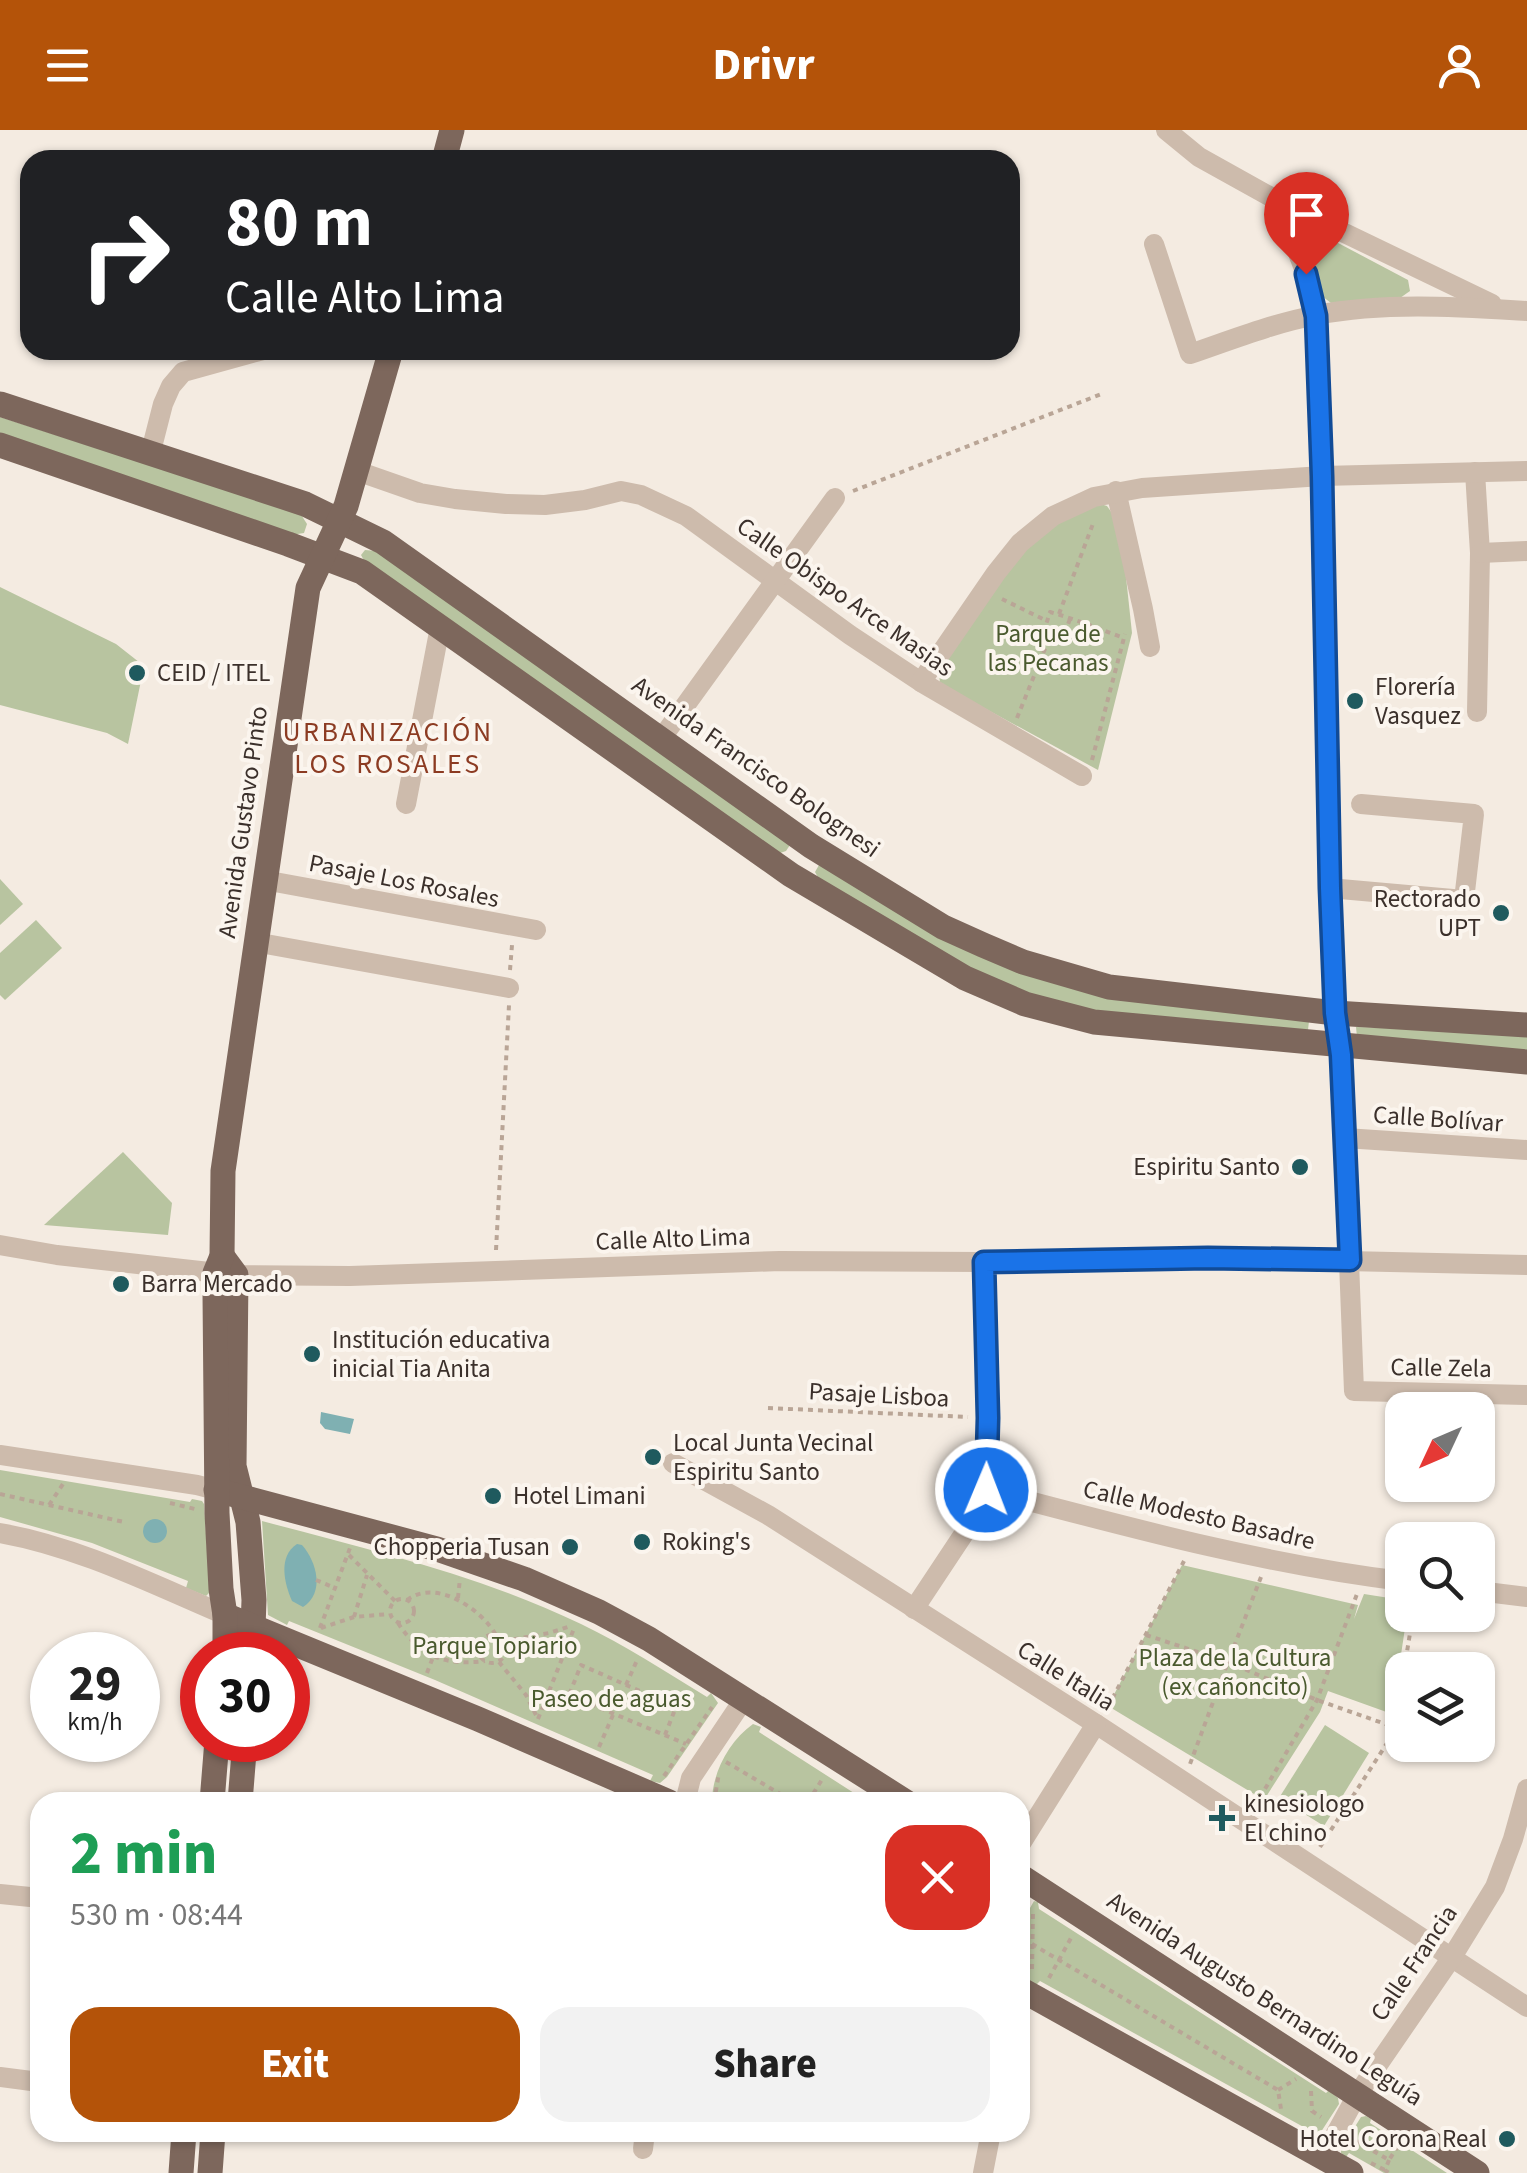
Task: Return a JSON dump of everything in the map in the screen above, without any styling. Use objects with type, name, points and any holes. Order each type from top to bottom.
[{"type":"main road","name":"Avenida Gustavo Pinto","points":[[253,1632],[248,1522],[234,1466],[223,1170],[308,588],[340,521],[387,360]]},
{"type":"main road","name":"Avenida Francisco Bolognesi","points":[[0,404],[305,504],[383,542],[811,846],[943,927],[1023,962],[1109,987],[1335,1013],[1527,1025]]},
{"type":"main road","points":[[0,444],[362,572],[791,875],[966,978],[1026,1004],[1094,1022],[1527,1062]]},
{"type":"main road","points":[[791,875],[811,846]]},
{"type":"main road","name":"Avenida Gustavo Pinto","points":[[224,1268],[216,1490],[225,1632]]},
{"type":"main road","points":[[216,1490],[437,1549],[524,1579],[599,1612],[890,1792]]},
{"type":"main road","points":[[225,1614],[650,1792]]},
{"type":"main road","points":[[213,1792],[215,1762]]},
{"type":"main road","points":[[241,1792],[243,1762]]},
{"type":"main road","name":"Avenida Augusto Bernardino Leguía","points":[[1030,1882],[1477,2173]]},
{"type":"main road","points":[[1030,1983],[1323,2156],[1355,2164]]},
{"type":"main road","points":[[181,2173],[183,2142]]},
{"type":"main road","points":[[210,2173],[212,2142]]},
{"type":"street","points":[[1166,130],[1199,156],[1278,201],[1503,310]]},
{"type":"street","points":[[1278,201],[1306,274],[1316,316],[1330,888],[1350,1260]]},
{"type":"street","points":[[1154,244],[1190,354],[1316,316],[1409,308],[1527,311]]},
{"type":"street","points":[[151,452],[171,386],[183,372],[227,360]]},
{"type":"street","name":"Calle Obispo Arce Masias","points":[[356,471],[420,494],[455,500],[545,506],[621,491],[641,495],[686,516],[921,682],[1087,768]]},
{"type":"street","points":[[921,682],[1007,557],[1035,530],[1073,506],[1116,491],[1322,476],[1527,471]]},
{"type":"street","points":[[1475,472],[1480,553],[1477,712]]},
{"type":"street","points":[[1116,491],[1150,647]]},
{"type":"street","points":[[661,739],[834,498]]},
{"type":"street","points":[[1480,553],[1527,551]]},
{"type":"street","points":[[406,804],[440,627]]},
{"type":"street","points":[[1330,888],[1464,900],[1474,814],[1361,804]]},
{"type":"street","name":"Pasaje Los Rosales","points":[[264,880],[536,930]]},
{"type":"street","points":[[255,942],[510,988]]},
{"type":"street","name":"Calle Bolívar","points":[[1345,1138],[1527,1150]]},
{"type":"street","name":"Calle Alto Lima","points":[[0,1245],[57,1255],[350,1276],[780,1261],[1208,1258],[1527,1264]]},
{"type":"street","name":"Calle Zela","points":[[1350,1260],[1354,1391],[1527,1395]]},
{"type":"street","points":[[914,1608],[973,1520],[986,1490],[984,1262]]},
{"type":"street","points":[[0,1455],[216,1490]]},
{"type":"street","name":"Calle Italia","points":[[673,1463],[768,1515],[1527,2006]]},
{"type":"street","name":"Calle Modesto Basadre","points":[[986,1490],[1193,1543],[1385,1579]]},
{"type":"street","points":[[0,1533],[80,1555],[225,1614]]},
{"type":"street","points":[[1495,1593],[1527,1597]]},
{"type":"street","points":[[688,1792],[691,1778],[744,1699]]},
{"type":"street","points":[[1030,1829],[1096,1724]]},
{"type":"street","name":"Calle Francia","points":[[1323,2156],[1357,2095],[1452,1957],[1494,1887],[1527,1788]]},
{"type":"street","points":[[0,1894],[30,1897]]},
{"type":"street","points":[[0,2078],[30,2081]]},
{"type":"street","points":[[983,2173],[989,2142]]},
{"type":"path","points":[[834,498],[1104,393]]},
{"type":"path","points":[[1059,614],[1100,506]]},
{"type":"path","points":[[986,590],[1047,621]]},
{"type":"path","points":[[1070,618],[1062,639],[1044,631],[1050,612],[1059,614],[1150,647]]},
{"type":"path","points":[[1087,768],[1128,624]]},
{"type":"path","points":[[1016,720],[1051,634]]},
{"type":"path","points":[[495,1270],[512,926]]},
{"type":"path","name":"Pasaje Lisboa","points":[[768,1408],[988,1418]]},
{"type":"path","points":[[48,1505],[64,1483]]},
{"type":"path","points":[[0,1494],[124,1522]]},
{"type":"path","points":[[1096,1724],[1193,1543]]},
{"type":"path","points":[[395,1601],[349,1550],[320,1628],[354,1617],[389,1614],[414,1644],[433,1658],[469,1663],[498,1661],[505,1654],[504,1641]]},
{"type":"path","points":[[354,1617],[367,1574]]},
{"type":"path","points":[[1181,1780],[1262,1575]]},
{"type":"path","points":[[458,1598],[460,1578]]},
{"type":"path","points":[[316,1580],[334,1588]]},
{"type":"path","points":[[1244,1821],[1263,1796],[1318,1700],[1358,1590]]},
{"type":"path","points":[[389,1614],[395,1601],[407,1600],[414,1594],[433,1594],[458,1598],[504,1641],[576,1625],[538,1720],[526,1695],[498,1661]]},
{"type":"path","points":[[398,1623],[412,1618],[413,1606],[407,1600]]},
{"type":"path","points":[[485,1661],[478,1645],[487,1635],[496,1635]]},
{"type":"path","points":[[1146,1635],[1228,1662],[1385,1724]]},
{"type":"path","points":[[626,1686],[638,1657]]},
{"type":"path","points":[[427,1673],[433,1658]]},
{"type":"path","points":[[665,1735],[676,1707],[580,1666],[569,1695],[686,1744]]},
{"type":"path","points":[[656,1792],[716,1698]]},
{"type":"path","points":[[599,1747],[614,1713]]},
{"type":"path","points":[[1310,1864],[1385,1746]]},
{"type":"path","points":[[716,1792],[720,1770],[726,1762],[777,1792]]},
{"type":"path","points":[[814,1792],[823,1778]]},
{"type":"path","points":[[1030,1956],[1033,1910]]},
{"type":"path","points":[[1046,1982],[1073,1935]]},
{"type":"path","points":[[1032,1944],[1278,2090],[1282,2113]]},
{"type":"path","points":[[1278,2090],[1298,2078]]},
{"type":"path","points":[[1311,2086],[1312,2111],[1327,2120]]},
{"type":"path","points":[[1358,2130],[1352,2138],[1389,2160]]},
{"type":"path","points":[[1355,2164],[1387,2172],[1398,2145]]},
{"type":"green space","points":[[1323,235],[1408,280],[1410,291],[1400,298],[1331,303],[1322,296],[1311,242]]},
{"type":"green space","points":[[0,417],[300,513],[307,524],[304,533],[291,535],[0,436]]},
{"type":"green space","name":"Parque de las Pecanas","points":[[1094,502],[1107,506],[1117,520],[1132,633],[1098,770],[940,684],[939,672],[1024,548],[1049,524]]},
{"type":"green space","points":[[365,550],[376,551],[790,845],[786,851],[777,854],[367,566],[361,555]]},
{"type":"green space","points":[[0,587],[116,644],[144,666],[128,744],[107,733],[0,705]]},
{"type":"green space","points":[[819,865],[978,950],[1309,1021],[1308,1030],[1070,1011],[972,973],[820,881],[815,872]]},
{"type":"green space","points":[[0,879],[23,904],[0,925]]},
{"type":"green space","points":[[36,920],[62,948],[5,1000],[0,995],[0,953]]},
{"type":"green space","points":[[1356,1027],[1527,1031],[1527,1056],[1357,1037]]},
{"type":"green space","points":[[123,1152],[172,1203],[168,1235],[44,1225]]},
{"type":"green space","points":[[0,1470],[202,1501],[210,1592],[206,1596],[186,1588],[188,1581],[92,1543],[0,1517]]},
{"type":"green space","name":"Parque Topiario","points":[[262,1521],[504,1591],[581,1624],[707,1697],[711,1693],[718,1703],[667,1777],[660,1783],[650,1781],[653,1775],[435,1680],[268,1615]]},
{"type":"green space","name":"Plaza de la Cultura (ex cañoncito)","points":[[1182,1565],[1358,1605],[1354,1619],[1364,1594],[1385,1597],[1385,1632],[1404,1632],[1401,1652],[1385,1652],[1385,1711],[1328,1691],[1320,1712],[1264,1800],[1108,1706]]},
{"type":"green space","points":[[753,1724],[761,1727],[759,1732],[852,1792],[713,1792],[715,1780],[736,1739]]},
{"type":"green space","points":[[1325,1725],[1369,1753],[1324,1826],[1279,1798]]},
{"type":"green space","points":[[1034,1901],[1039,1909],[1326,2093],[1329,2090],[1339,2104],[1319,2135],[1314,2138],[1307,2134],[1309,2130],[1040,1981],[1036,1985],[1030,1982],[1030,1908]]},
{"type":"green space","points":[[1366,2116],[1370,2123],[1447,2173],[1384,2173],[1349,2153],[1346,2157],[1341,2149],[1361,2117]]},
{"type":"water","points":[[321,1412],[354,1419],[350,1434],[325,1429],[320,1423]]},
{"type":"water","points":[[155,1519],[164,1522],[164,1540],[155,1543],[146,1540],[143,1531],[146,1522]]},
{"type":"water","points":[[297,1544],[307,1552],[316,1577],[314,1594],[303,1607],[292,1601],[285,1578],[287,1555]]},
{"type":"place","name":"CEID / ITEL","points":[[137,673]]},
{"type":"place","name":"Florería Vasquez","points":[[1355,701]]},
{"type":"place","name":"Rectorado UPT","points":[[1501,913]]},
{"type":"place","name":"Espiritu Santo","points":[[1300,1167]]},
{"type":"place","name":"Barra Mercado","points":[[121,1284]]},
{"type":"place","name":"Institución educativa inicial Tia Anita","points":[[312,1354]]},
{"type":"place","name":"Local Junta Vecinal Espiritu Santo","points":[[653,1457]]},
{"type":"place","name":"Hotel Limani","points":[[493,1496]]},
{"type":"place","name":"Roking's","points":[[642,1542]]},
{"type":"place","name":"Chopperia Tusan","points":[[570,1547]]},
{"type":"place","name":"kinesiologo El chino","points":[[1222,1818]]},
{"type":"place","name":"Hotel Corona Real","points":[[1507,2139]]},
{"type":"district","name":"URBANIZACIÓN LOS ROSALES","points":[[388,748]]},
{"type":"route","points":[[986,1490],[984,1262],[1350,1260],[1330,888],[1316,316],[1306,274]]},
{"type":"park label","name":"Paseo de aguas","points":[[611,1699]]}]
